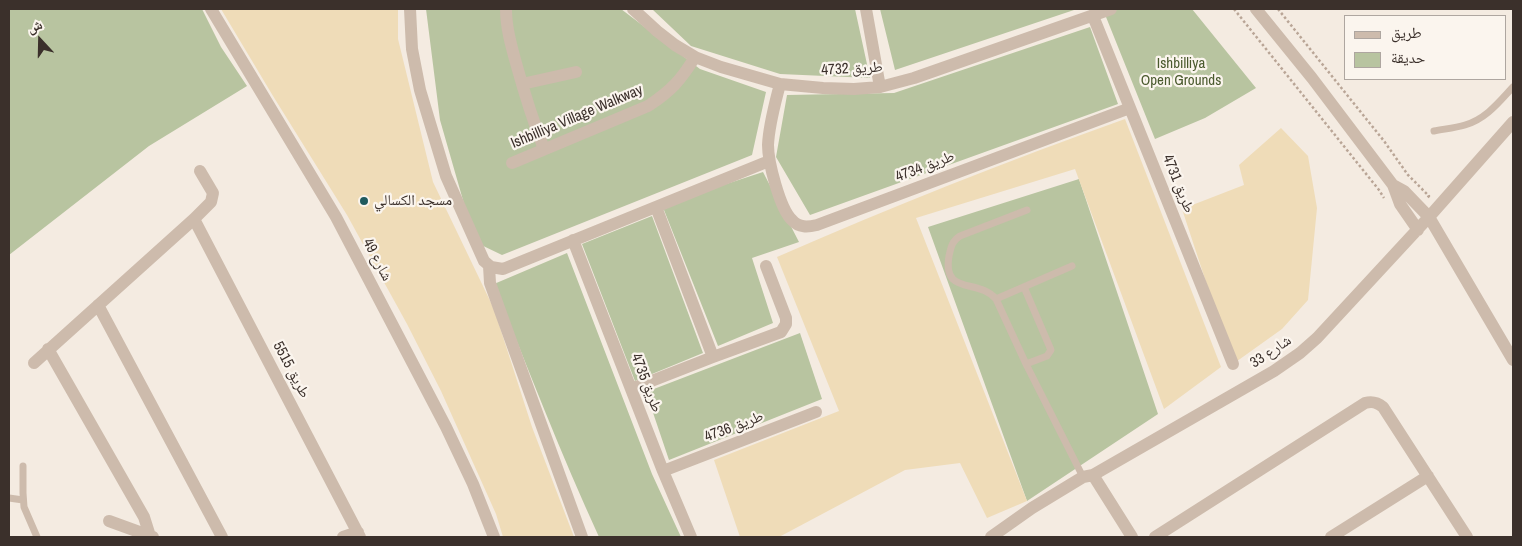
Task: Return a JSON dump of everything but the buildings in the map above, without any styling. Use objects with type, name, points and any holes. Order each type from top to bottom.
[{"type":"street","name":"شارع 49","points":[[211,9],[336,217],[446,427],[473,484],[494,537]]},
{"type":"street","points":[[410,9],[412,49],[420,90],[446,176],[484,261],[491,267],[504,269],[770,162]]},
{"type":"street","points":[[506,9],[509,37],[522,84],[544,149]]},
{"type":"street","name":"طريق 4732","points":[[633,9],[663,36],[695,57],[721,67],[780,84],[824,88],[880,87],[914,78],[1111,9]]},
{"type":"street","points":[[866,9],[880,87]]},
{"type":"street","points":[[1256,9],[1312,78],[1393,185],[1400,204],[1418,230]]},
{"type":"street","name":"طريق 4731","points":[[1093,16],[1233,364]]},
{"type":"street","name":"Ishbilliya Village Walkway","points":[[512,162],[648,106],[667,93],[683,76],[695,57]]},
{"type":"street","points":[[522,84],[576,72]]},
{"type":"street","name":"طريق 4734","points":[[780,84],[769,131],[770,162],[775,182],[788,214],[800,226],[809,227],[1130,108]]},
{"type":"street","name":"شارع 33","points":[[991,537],[1032,508],[1274,371],[1300,353],[1317,338],[1418,230],[1513,122]]},
{"type":"street","points":[[34,362],[211,202],[213,198],[211,189],[200,171]]},
{"type":"street","points":[[1393,185],[1404,191],[1429,217],[1513,360]]},
{"type":"street","points":[[656,207],[713,357]]},
{"type":"street","name":"طريق 5515","points":[[194,218],[359,535]]},
{"type":"street","name":"طريق 4735","points":[[573,240],[663,471],[691,537]]},
{"type":"street","points":[[489,266],[490,282],[582,537]]},
{"type":"street","points":[[631,390],[781,332],[786,324],[786,318],[766,266]]},
{"type":"street","points":[[98,305],[222,537]]},
{"type":"street","points":[[48,349],[144,517],[151,537]]},
{"type":"street","points":[[1155,537],[1365,403],[1375,402],[1383,407],[1467,537]]},
{"type":"street","name":"طريق 4736","points":[[663,471],[816,412]]},
{"type":"street","points":[[1088,476],[1132,537]]},
{"type":"street","points":[[1331,537],[1428,476]]},
{"type":"street","points":[[109,521],[151,537]]},
{"type":"street","points":[[343,537],[359,535]]},
{"type":"lane","points":[[1434,131],[1464,126],[1478,120],[1490,111],[1513,86]]},
{"type":"lane","points":[[1027,210],[960,236],[953,242],[951,247],[948,271],[953,280],[962,285],[989,292],[996,299],[1026,364],[1088,476]]},
{"type":"lane","points":[[996,299],[1072,266]]},
{"type":"lane","points":[[1024,287],[1051,350],[1049,355],[1026,364]]},
{"type":"lane","points":[[23,466],[23,500],[26,515],[37,537]]},
{"type":"lane","points":[[9,498],[23,500]]},
{"type":"green space","points":[[9,9],[202,9],[221,47],[247,86],[149,146],[9,255]]},
{"type":"green space","points":[[426,9],[621,9],[700,69],[766,92],[752,155],[502,255],[475,242],[440,120]]},
{"type":"green space","points":[[652,9],[855,9],[870,78],[780,74],[691,46]]},
{"type":"green space","points":[[880,9],[1077,9],[895,70]]},
{"type":"green space","name":"Ishbilliya Open Grounds","points":[[1113,9],[1192,9],[1256,88],[1205,118],[1155,139],[1104,12]]},
{"type":"green space","points":[[1090,27],[1118,104],[810,215],[776,157],[787,95],[894,93]]},
{"type":"green space","points":[[763,172],[799,242],[752,258],[773,323],[718,346],[662,205]]},
{"type":"green space","points":[[1079,179],[1158,414],[1027,501],[928,227]]},
{"type":"green space","points":[[652,216],[703,353],[635,381],[582,244]]},
{"type":"green space","points":[[567,253],[652,474],[681,537],[599,537],[532,380],[494,284]]},
{"type":"green space","points":[[800,333],[822,399],[669,460],[646,392]]},
{"type":"sand","points":[[221,9],[398,9],[398,39],[433,182],[494,309],[532,427],[574,537],[503,537],[496,514],[441,391],[407,324],[347,215]]},
{"type":"sand","points":[[1125,119],[1221,367],[1164,409],[1075,169],[916,218],[1027,501],[987,518],[960,463],[905,470],[779,537],[740,537],[714,460],[839,411],[777,257],[949,185]]},
{"type":"sand","points":[[1281,128],[1308,156],[1317,208],[1308,300],[1282,329],[1233,364],[1182,209],[1244,185],[1239,165]]},
{"type":"place","name":"مسجد الكسالي","points":[[364,201]]}]
